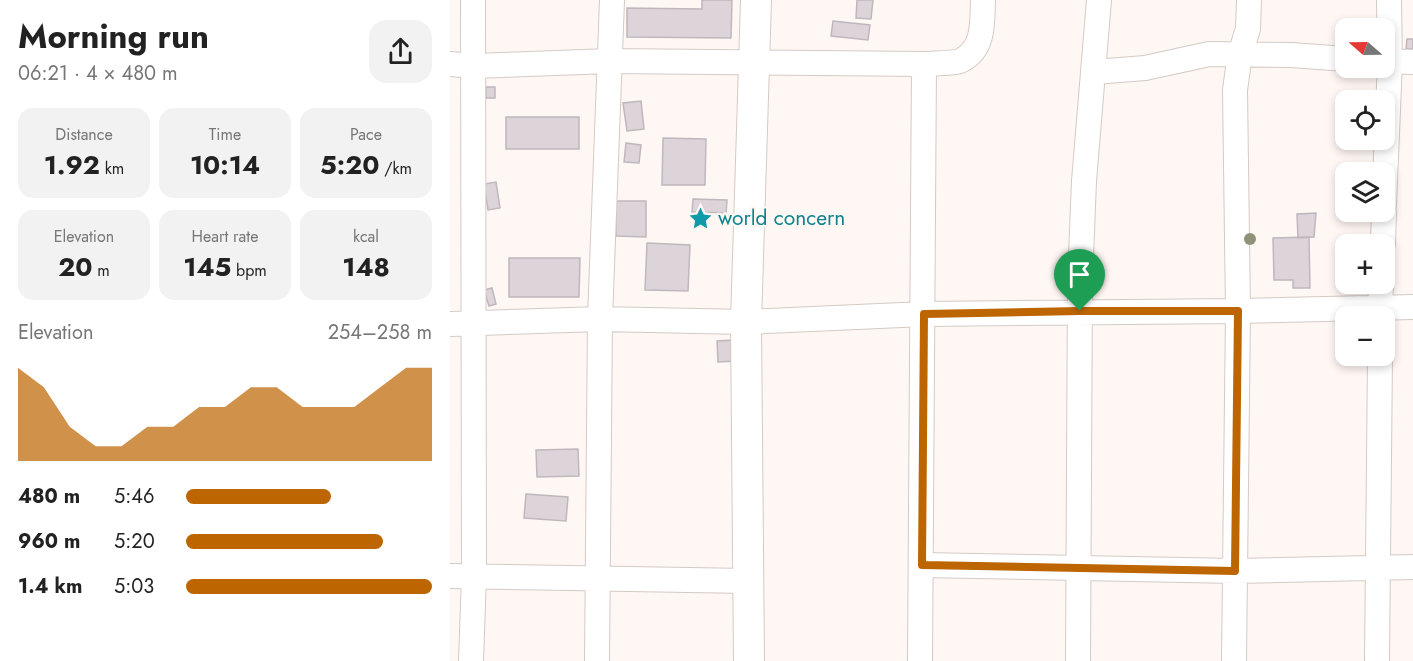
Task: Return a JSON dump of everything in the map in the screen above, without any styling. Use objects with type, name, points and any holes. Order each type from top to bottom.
[{"type":"main road","points":[[749,661],[746,322],[756,0]]},
{"type":"street","points":[[471,661],[462,576],[461,65],[473,0]]},
{"type":"street","points":[[597,661],[600,319],[612,0]]},
{"type":"street","points":[[461,65],[610,61],[924,64],[962,60],[978,45],[982,32],[983,0]]},
{"type":"street","points":[[1078,661],[1080,311],[1084,181],[1099,0]]},
{"type":"street","points":[[1234,661],[1238,311],[1235,90],[1240,54],[1248,29],[1249,0]]},
{"type":"street","points":[[1388,162],[1396,61],[1389,0]]},
{"type":"street","points":[[1094,72],[1145,68],[1209,54],[1335,58]]},
{"type":"street","points":[[920,661],[924,64]]},
{"type":"street","points":[[1395,310],[1413,307]]},
{"type":"street","points":[[461,324],[600,319],[746,322],[924,314],[1080,311],[1335,312]]},
{"type":"street","points":[[1377,661],[1380,366]]},
{"type":"street","points":[[922,565],[1235,571],[1413,567]]},
{"type":"street","points":[[462,576],[749,581]]},
{"type":"building","points":[[702,0],[732,0],[731,38],[627,37],[627,8],[702,9]]},
{"type":"building","points":[[857,0],[873,0],[871,19],[856,18]]},
{"type":"building","points":[[833,21],[870,25],[868,40],[831,36]]},
{"type":"building","points":[[1407,39],[1413,39],[1413,49],[1406,49]]},
{"type":"building","points":[[486,87],[495,87],[495,98],[486,98]]},
{"type":"building","points":[[641,101],[644,129],[627,131],[623,103]]},
{"type":"building","points":[[506,117],[579,117],[579,149],[506,149]]},
{"type":"building","points":[[663,138],[706,139],[705,185],[662,185]]},
{"type":"building","points":[[626,143],[641,145],[639,163],[624,162]]},
{"type":"building","points":[[496,182],[500,208],[488,210],[484,184]]},
{"type":"building","points":[[693,199],[727,200],[726,213],[692,212]]},
{"type":"building","points":[[616,201],[646,201],[646,237],[616,236]]},
{"type":"building","points":[[1316,213],[1314,237],[1298,238],[1297,214]]},
{"type":"building","points":[[1309,237],[1310,288],[1293,288],[1293,280],[1274,280],[1273,238]]},
{"type":"building","points":[[647,243],[690,245],[688,291],[645,290]]},
{"type":"building","points":[[509,258],[580,258],[579,297],[509,297]]},
{"type":"building","points":[[492,288],[496,304],[489,306],[484,290]]},
{"type":"building","points":[[734,340],[736,361],[718,362],[717,341]]},
{"type":"building","points":[[578,449],[579,476],[537,477],[536,450]]},
{"type":"building","points":[[526,494],[568,497],[566,521],[524,518]]},
{"type":"place","name":"world concern","points":[[700,218]]},
{"type":"route","points":[[1080,311],[1238,311],[1235,571],[922,565],[924,314],[1080,311]]}]
